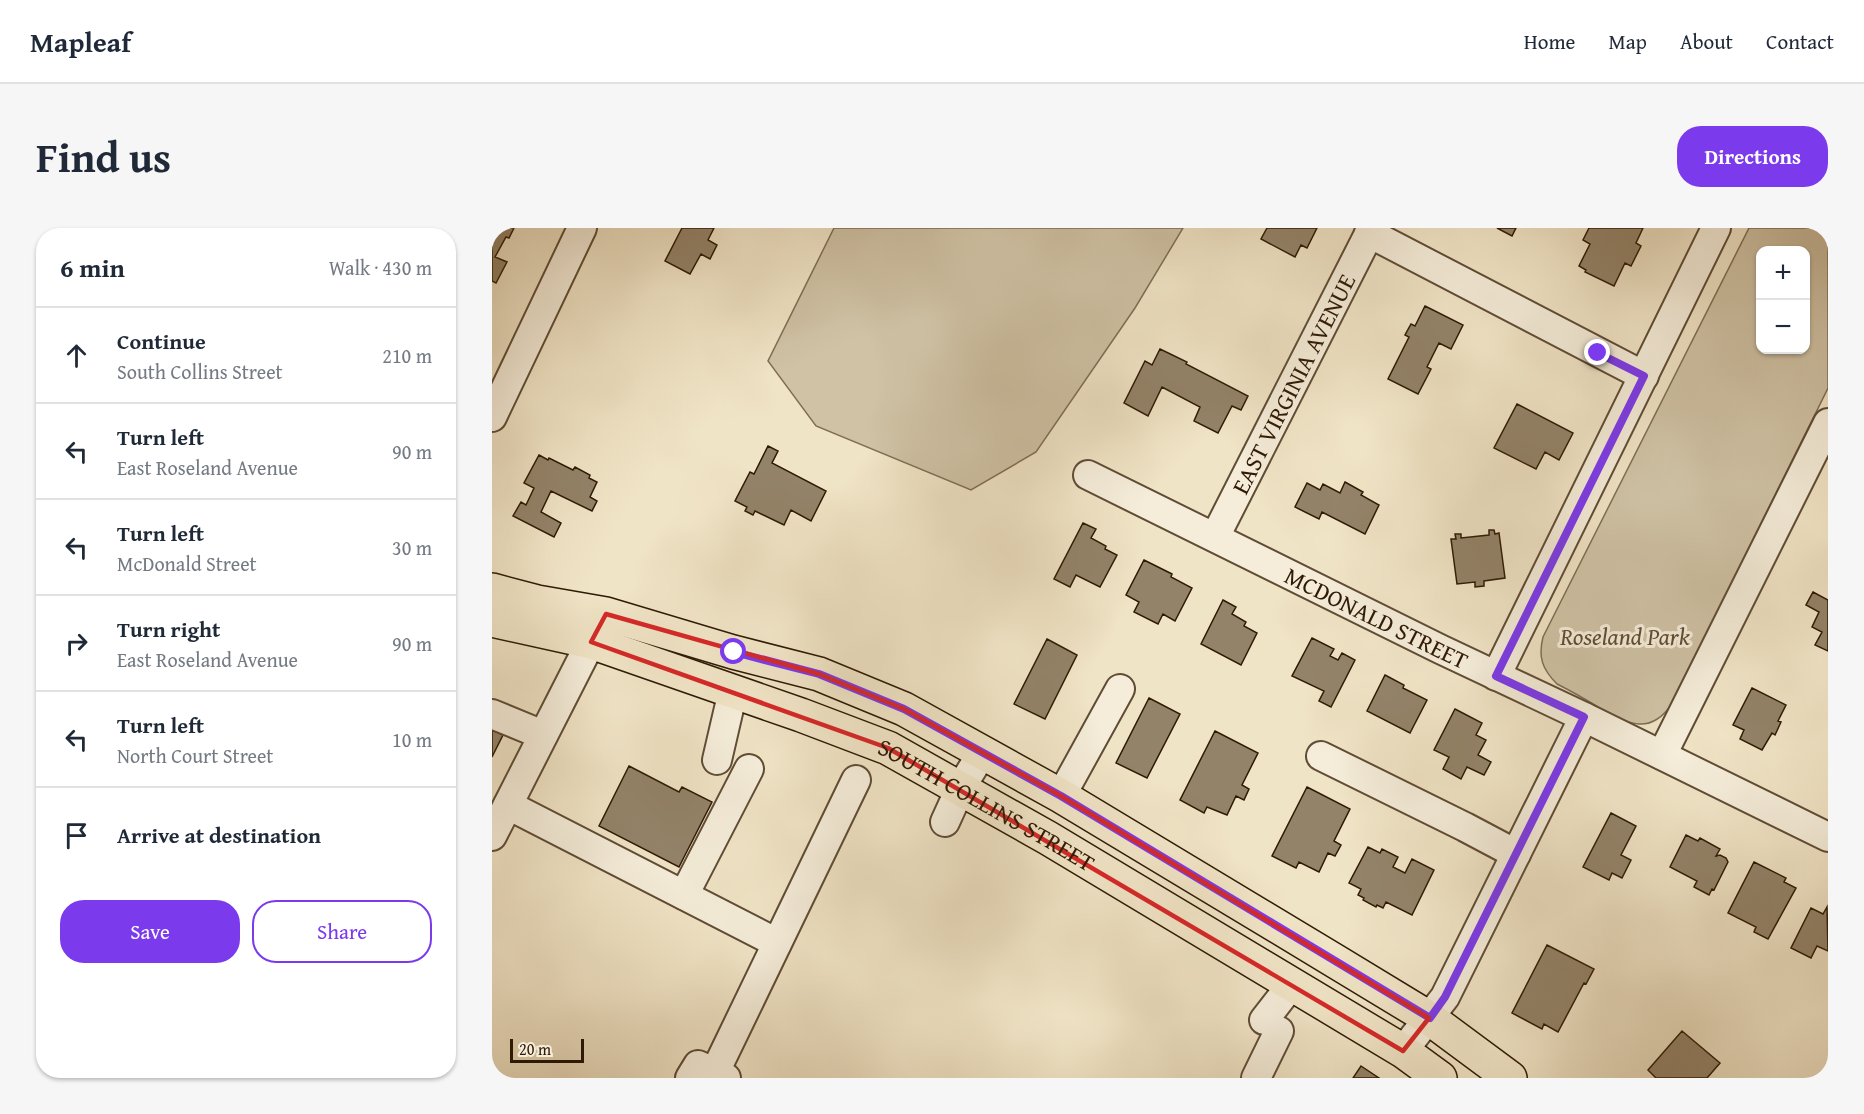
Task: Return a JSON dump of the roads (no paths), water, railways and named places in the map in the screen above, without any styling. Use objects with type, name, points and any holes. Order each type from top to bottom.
[{"type":"main road","name":"SOUTH COLLINS STREET","points":[[492,590],[537,602],[598,628],[733,692],[888,748],[1048,838],[1403,1051],[1440,1078]]},
{"type":"main road","name":"SOUTH COLLINS STREET","points":[[492,620],[598,628],[621,642],[719,662],[819,674],[904,709],[1061,796],[1430,1018],[1510,1078]]},
{"type":"main road","points":[[1206,933],[1308,981],[1358,1011],[1389,1021],[1430,1018]]},
{"type":"street","points":[[492,417],[582,228]]},
{"type":"street","points":[[1496,676],[1716,228]]},
{"type":"street","points":[[1370,231],[1644,376]]},
{"type":"street","name":"EAST VIRGINIA AVENUE","points":[[1215,537],[1370,231]]},
{"type":"street","points":[[1662,755],[1820,459],[1828,423]]},
{"type":"street","name":"MCDONALD STREET","points":[[1088,475],[1440,650],[1584,717],[1828,837]]},
{"type":"street","points":[[492,836],[598,628]]},
{"type":"street","points":[[1061,796],[1120,689]]},
{"type":"street","points":[[717,760],[733,692]]},
{"type":"street","points":[[492,714],[543,735]]},
{"type":"street","points":[[1403,1051],[1445,997],[1584,717]]},
{"type":"street","points":[[945,822],[960,789],[982,753]]},
{"type":"street","points":[[1321,756],[1516,854]]},
{"type":"street","points":[[684,895],[749,769]]},
{"type":"street","points":[[710,1076],[856,780]]},
{"type":"street","points":[[508,805],[777,943]]},
{"type":"street","points":[[1256,1078],[1271,1026],[1292,984]]},
{"type":"park label","name":"Roseland Park","points":[[1625,636]]}]
